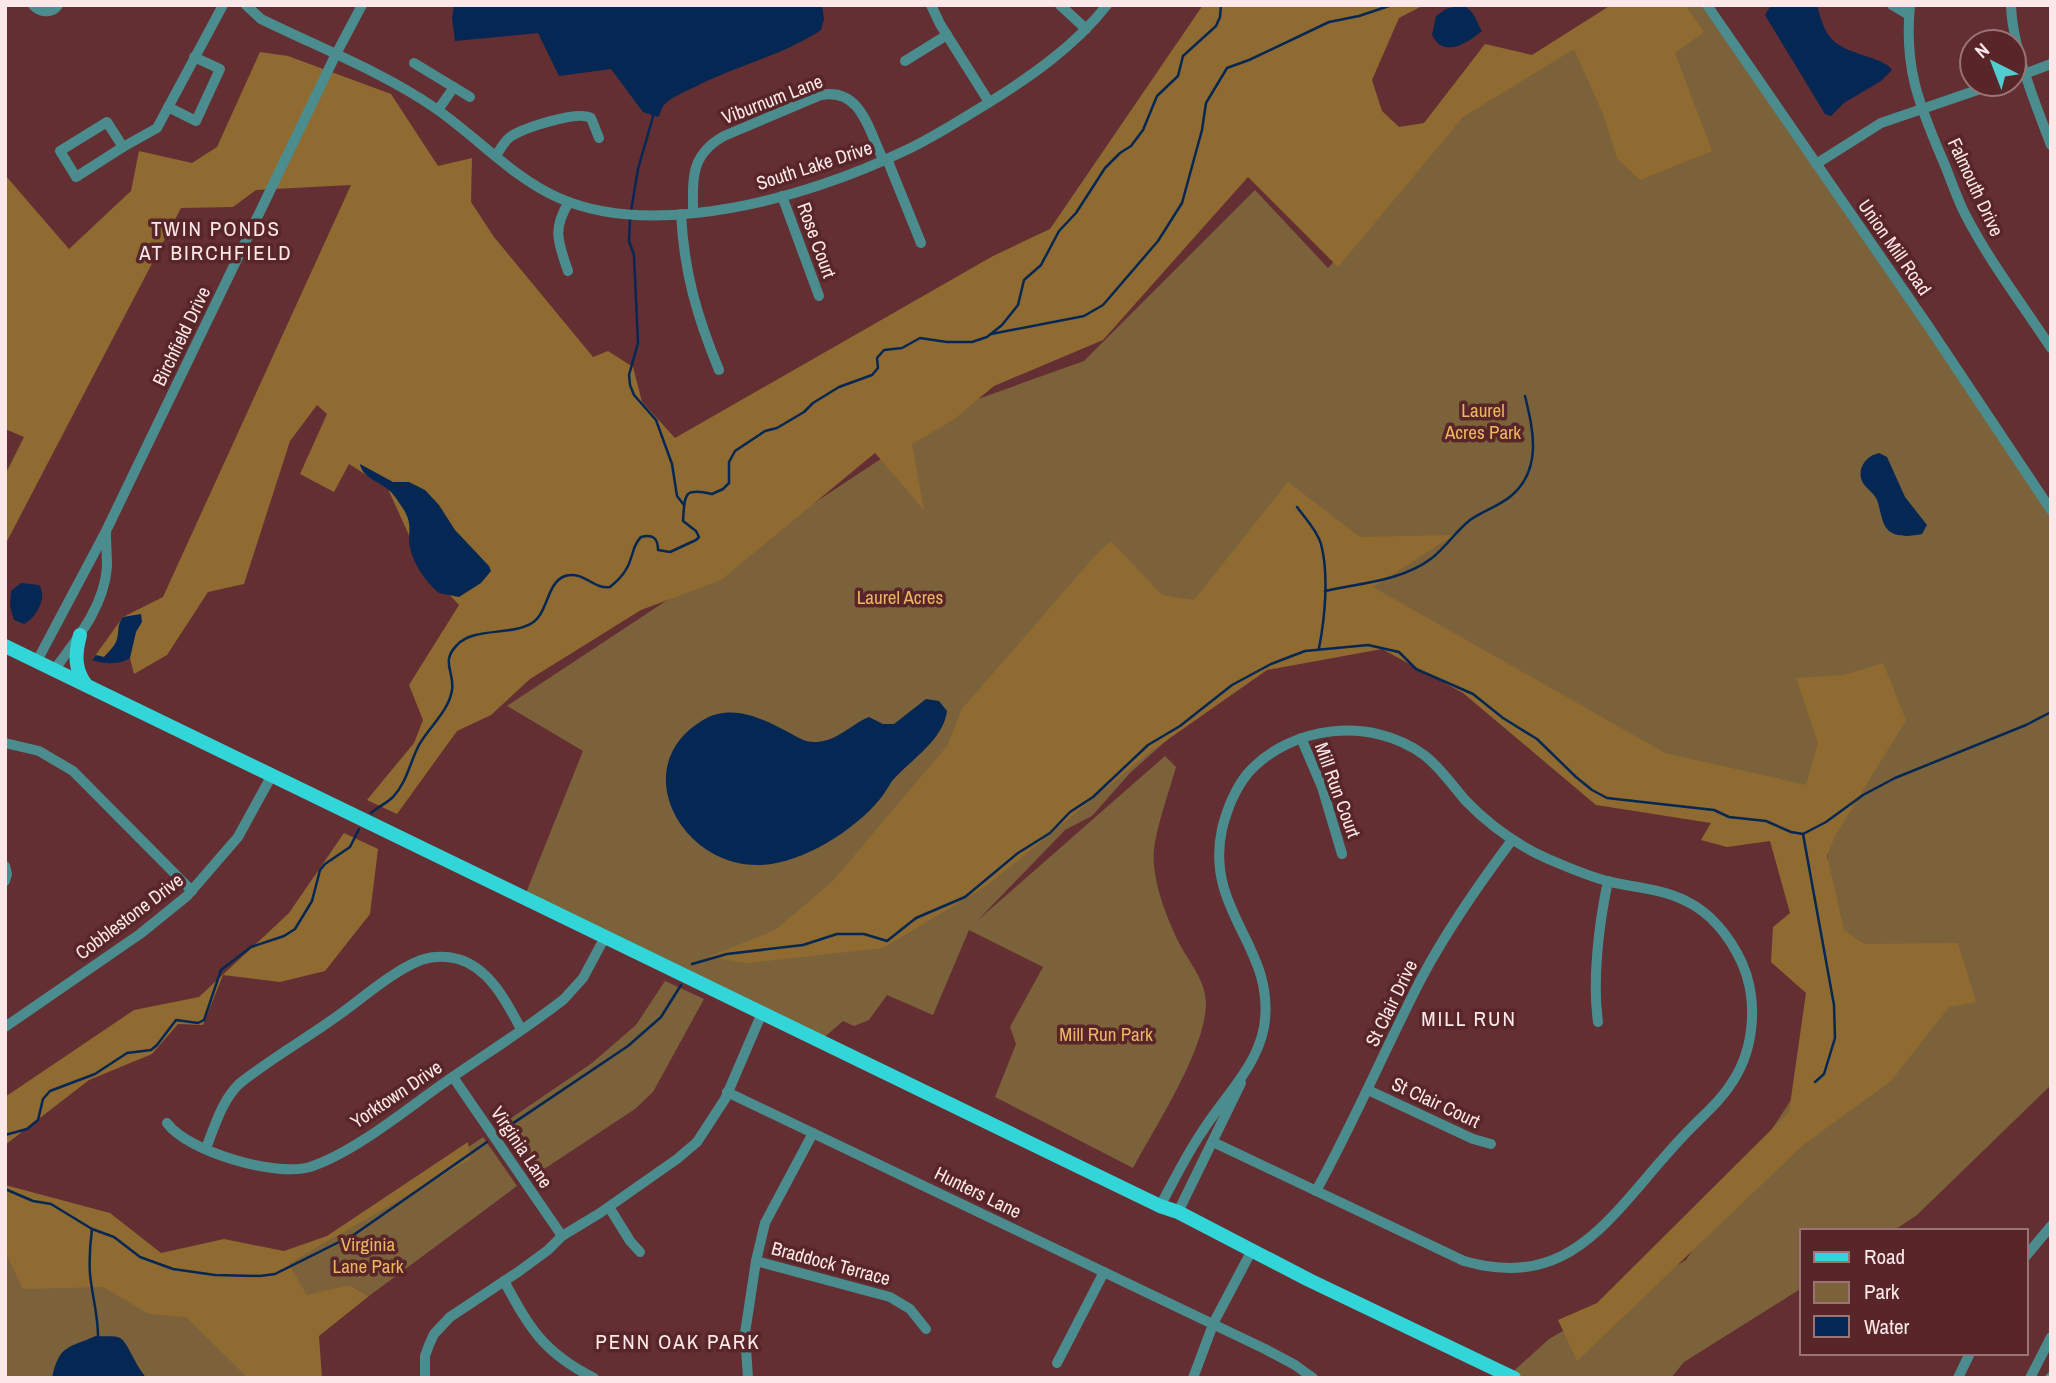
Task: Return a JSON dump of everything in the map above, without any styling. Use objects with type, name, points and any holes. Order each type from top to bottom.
[{"type":"main road","points":[[80,635],[76,666],[86,687]]},
{"type":"main road","points":[[5,646],[1160,1206],[1178,1212],[1309,1280],[1514,1378]]},
{"type":"street","points":[[33,5],[37,10],[46,12],[58,5]]},
{"type":"street","points":[[122,147],[107,122],[60,151],[76,177],[157,128],[223,5]]},
{"type":"street","name":"South Lake Drive","points":[[246,5],[261,19],[384,79],[438,110],[542,189],[569,202],[618,214],[646,216],[687,214],[782,196],[833,181],[885,160],[919,144],[1048,63],[1086,29],[1107,5]]},
{"type":"street","name":"Birchfield Drive","points":[[37,661],[106,531],[335,55],[362,5]]},
{"type":"street","points":[[931,5],[947,36],[989,102]]},
{"type":"street","points":[[1060,5],[1086,29]]},
{"type":"street","name":"Union Mill Road","points":[[1707,5],[1959,370],[2051,510]]},
{"type":"street","points":[[1892,5],[1910,10]]},
{"type":"street","points":[[2011,5],[2015,28]]},
{"type":"street","name":"Falmouth Drive","points":[[1910,10],[1909,63],[1921,107],[1972,226],[2051,348]]},
{"type":"street","points":[[905,61],[947,36]]},
{"type":"street","points":[[169,107],[196,121],[220,69],[194,57]]},
{"type":"street","points":[[414,63],[470,97]]},
{"type":"street","points":[[2028,73],[2051,64]]},
{"type":"street","points":[[2028,80],[2051,145]]},
{"type":"street","points":[[438,110],[454,88]]},
{"type":"street","name":"Viburnum Lane","points":[[719,370],[690,288],[683,248],[694,172],[710,145],[732,132],[821,95],[838,93],[856,104],[885,160],[920,243]]},
{"type":"street","points":[[1816,164],[1871,128],[1921,107],[1958,96]]},
{"type":"street","points":[[496,156],[504,143],[514,135],[579,114],[591,118],[599,138]]},
{"type":"street","name":"Rose Court","points":[[782,196],[819,296]]},
{"type":"street","points":[[568,271],[557,228],[561,214],[569,202]]},
{"type":"street","name":"Birchfield Drive","points":[[54,670],[80,635],[99,598],[107,569],[106,531]]},
{"type":"street","points":[[1160,1206],[1200,1135],[1242,1077],[1259,1047],[1265,1022],[1266,997],[1258,962],[1223,891],[1219,862],[1221,834],[1228,807],[1241,782],[1260,761],[1301,738],[1325,731],[1350,730],[1386,737],[1409,746],[1430,760],[1478,813],[1512,840],[1556,862],[1608,881],[1663,892],[1701,909],[1722,930],[1738,954],[1747,978],[1752,1010],[1749,1041],[1733,1082],[1621,1207],[1566,1256],[1542,1264],[1501,1268],[1475,1264],[1451,1256],[1213,1142]]},
{"type":"street","name":"Mill Run Court","points":[[1301,738],[1322,787],[1342,854]]},
{"type":"street","points":[[5,743],[40,751],[73,771],[192,891]]},
{"type":"street","name":"Cobblestone Drive","points":[[5,1027],[150,926],[192,891],[238,837],[272,775]]},
{"type":"street","name":"St Clair Drive","points":[[1317,1191],[1444,939],[1512,840]]},
{"type":"street","points":[[5,866],[5,881]]},
{"type":"street","points":[[1598,1022],[1595,994],[1599,935],[1608,881]]},
{"type":"street","name":"Yorktown Drive","points":[[167,1123],[176,1134],[262,1168],[307,1168],[350,1147],[556,1006],[578,985],[605,937]]},
{"type":"street","points":[[206,1148],[221,1110],[239,1084],[370,992],[421,961],[440,956],[460,960],[477,969],[494,984],[521,1029]]},
{"type":"street","points":[[425,1378],[427,1351],[441,1325],[548,1250],[562,1236],[677,1159],[697,1142],[712,1122],[762,1013]]},
{"type":"street","name":"Virginia Lane","points":[[453,1077],[562,1236]]},
{"type":"street","points":[[1178,1212],[1241,1087],[1242,1077]]},
{"type":"street","name":"St Clair Court","points":[[1368,1090],[1473,1139],[1491,1144]]},
{"type":"street","name":"Hunters Lane","points":[[727,1092],[1275,1354],[1312,1378]]},
{"type":"street","points":[[748,1378],[745,1333],[765,1223],[813,1133]]},
{"type":"street","points":[[609,1207],[640,1252]]},
{"type":"street","points":[[2028,1254],[2051,1226]]},
{"type":"street","points":[[1193,1378],[1213,1326],[1252,1250]]},
{"type":"street","name":"Braddock Terrace","points":[[756,1261],[890,1297],[910,1310],[926,1329]]},
{"type":"street","points":[[1056,1363],[1104,1272]]},
{"type":"street","points":[[504,1281],[526,1320],[551,1350],[565,1363],[594,1378]]},
{"type":"street","points":[[2030,1378],[2051,1337]]},
{"type":"street","points":[[1958,1378],[1969,1355]]},
{"type":"green space","name":"Laurel Acres Park","points":[[1625,5],[1706,5],[2051,510],[2051,1085],[1917,1215],[1896,1229],[1800,1229],[1800,1289],[1684,1362],[1671,1378],[1506,1378],[1549,1339],[1686,1260],[1806,1077],[1834,793],[1738,798],[1351,607],[1203,708],[1130,773],[1092,816],[1065,830],[978,920],[1165,756],[1176,767],[1154,849],[1155,872],[1169,920],[1203,987],[1206,1004],[1204,1023],[1189,1065],[1133,1168],[995,1097],[1016,1044],[1010,1027],[1043,967],[969,930],[933,1015],[887,995],[869,1020],[854,1026],[843,1021],[820,1041],[524,898],[583,751],[507,706],[964,404],[1084,361],[1255,190],[1328,268],[1469,110]]},
{"type":"green space","points":[[665,981],[704,999],[653,1092],[635,1109],[532,1177],[498,1127],[592,1063],[636,1025]]},
{"type":"green space","name":"Virginia Lane Park","points":[[483,1137],[517,1186],[369,1296],[349,1285],[307,1296],[289,1264],[339,1235]]},
{"type":"green space","points":[[5,1200],[188,1315],[250,1378],[5,1378]]},
{"type":"shaded area","points":[[1203,5],[1424,5],[1399,18],[1372,80],[1382,111],[1399,127],[1424,123],[1485,44],[1532,55],[1611,5],[1685,5],[1704,32],[1675,53],[1712,151],[1640,180],[1617,158],[1603,114],[1574,49],[1463,117],[1338,267],[1248,177],[1103,340],[994,386],[953,420],[912,444],[924,510],[875,453],[721,580],[641,610],[530,679],[491,715],[457,731],[397,814],[367,800],[414,743],[423,720],[409,685],[459,605],[423,566],[388,489],[349,464],[334,492],[300,474],[327,414],[317,405],[290,441],[244,584],[208,592],[167,655],[134,674],[130,658],[92,660],[123,617],[163,597],[351,185],[256,190],[233,207],[181,208],[5,545],[5,475],[24,437],[5,429],[5,175],[69,249],[131,191],[139,151],[192,163],[217,147],[260,52],[288,56],[391,94],[438,166],[472,158],[471,202],[494,237],[593,357],[608,351],[633,367],[642,402],[675,438],[993,256],[1050,229]]},
{"type":"shaded area","points":[[1288,482],[1360,537],[1454,535],[1373,587],[1665,753],[1806,785],[1818,743],[1796,678],[1843,675],[1883,663],[1906,720],[1835,836],[1827,856],[1844,930],[1864,944],[1958,943],[1976,1002],[1949,1007],[1891,1081],[1803,1145],[1577,1361],[1558,1320],[1597,1303],[1789,1112],[1806,993],[1771,962],[1773,927],[1790,913],[1770,841],[1727,847],[1701,840],[1711,823],[1596,805],[1463,693],[1382,649],[1267,670],[1150,752],[988,885],[883,948],[749,963],[708,957],[775,930],[831,883],[947,746],[962,709],[1094,557],[1111,541],[1162,595],[1194,600]]},
{"type":"shaded area","points":[[344,833],[378,849],[370,914],[325,971],[280,982],[223,975],[203,1025],[178,1024],[152,1054],[89,1080],[5,1145],[5,1097],[134,1010],[199,997],[289,913]]},
{"type":"shaded area","points":[[468,1142],[470,1159],[289,1264],[307,1295],[349,1285],[369,1296],[319,1336],[322,1378],[248,1378],[186,1317],[149,1314],[103,1287],[23,1289],[5,1251],[5,1185],[110,1213],[161,1253],[224,1239],[284,1251],[327,1236]]},
{"type":"water","points":[[454,5],[822,5],[824,19],[821,30],[806,39],[709,80],[668,101],[658,117],[643,112],[611,69],[559,76],[538,33],[455,41],[452,18]]},
{"type":"water","points":[[1461,5],[1472,12],[1482,31],[1463,44],[1443,46],[1432,35],[1436,16],[1446,9]]},
{"type":"water","points":[[1771,5],[1817,5],[1825,29],[1836,43],[1888,65],[1892,70],[1881,81],[1844,103],[1831,116],[1825,114],[1765,15]]},
{"type":"water","points":[[1879,453],[1887,457],[1905,497],[1927,525],[1922,534],[1897,535],[1884,525],[1877,500],[1861,478],[1863,464]]},
{"type":"water","points":[[360,464],[393,482],[409,482],[425,490],[439,505],[455,530],[489,566],[491,571],[481,583],[459,597],[439,593],[433,588],[412,556],[409,521],[403,509],[391,492],[364,473]]},
{"type":"water","points":[[21,583],[39,585],[42,595],[36,612],[24,624],[14,620],[10,606],[11,591]]},
{"type":"water","points":[[141,614],[142,622],[136,632],[130,658],[111,663],[92,660],[96,655],[104,657],[113,646],[123,617]]},
{"type":"water","points":[[926,699],[939,701],[947,711],[933,741],[892,781],[882,797],[856,823],[808,853],[758,865],[730,861],[706,849],[686,832],[673,810],[666,786],[668,762],[680,739],[703,720],[714,715],[746,714],[809,742],[817,742],[838,735],[869,717],[883,724],[894,724]]},
{"type":"water","points":[[96,1336],[123,1340],[147,1378],[52,1378],[58,1359],[66,1349]]},
{"type":"waterway","points":[[371,813],[398,791],[419,745],[447,705],[452,690],[449,657],[464,639],[532,623],[542,612],[554,585],[565,576],[577,576],[599,586],[610,587],[625,571],[641,537],[652,537],[657,542],[658,550],[670,552],[696,540],[699,537],[696,531],[683,521],[687,495],[696,491],[712,494],[723,489],[729,483],[729,462],[735,451],[765,431],[777,428],[804,412],[839,387],[872,375],[878,368],[877,358],[884,350],[902,348],[920,338],[972,342],[987,337],[1002,325],[1018,305],[1024,280],[1041,265],[1059,231],[1076,213],[1105,168],[1131,146],[1143,130],[1157,96],[1178,76],[1183,56],[1216,26],[1221,5]]},
{"type":"waterway","points":[[991,334],[1084,316],[1103,305],[1158,241],[1182,203],[1202,130],[1206,103],[1227,68],[1329,22],[1392,5]]},
{"type":"waterway","points":[[631,211],[638,169],[654,113]]},
{"type":"waterway","points":[[630,218],[629,241],[634,255],[638,343],[629,375],[630,385],[634,395],[656,420],[672,464],[677,496],[684,505]]},
{"type":"waterway","points":[[1325,591],[1381,580],[1420,566],[1437,554],[1470,520],[1511,496],[1528,474],[1532,461],[1533,435],[1525,396]]},
{"type":"waterway","points":[[1297,507],[1317,534],[1323,556],[1325,596],[1319,648]]},
{"type":"waterway","points":[[692,964],[727,954],[803,945],[837,934],[864,934],[887,941],[916,918],[965,897],[1018,853],[1050,833],[1070,812],[1093,797],[1148,745],[1180,726],[1232,685],[1271,664],[1305,651],[1368,645],[1399,652],[1416,669],[1473,694],[1503,718],[1537,739],[1576,777],[1607,798],[1714,810],[1729,817],[1766,821],[1803,834],[1826,822],[1863,795],[1895,778],[2026,725],[2051,712]]},
{"type":"waterway","points":[[5,1135],[27,1129],[38,1120],[43,1099],[50,1091],[95,1074],[127,1053],[151,1050],[176,1020],[198,1023],[204,1020],[221,970],[251,947],[284,936],[295,929],[312,901],[320,870],[350,847],[359,829]]},
{"type":"waterway","points":[[1803,834],[1834,1005],[1835,1038],[1824,1074],[1815,1082]]},
{"type":"waterway","points":[[500,1132],[628,1046],[661,1017],[681,985]]},
{"type":"waterway","points":[[5,1189],[33,1201],[51,1204],[92,1229],[114,1237],[140,1257],[173,1269],[215,1275],[260,1276],[275,1274],[355,1234],[487,1142]]},
{"type":"waterway","points":[[92,1229],[90,1274],[98,1336]]},
{"type":"district","name":"TWIN PONDS AT BIRCHFIELD","points":[[216,241]]},
{"type":"district","name":"MILL RUN","points":[[1469,1019]]},
{"type":"district","name":"PENN OAK PARK","points":[[678,1342]]},
{"type":"park label","name":"Laurel Acres","points":[[900,597]]},
{"type":"park label","name":"Mill Run Park","points":[[1106,1034]]}]
